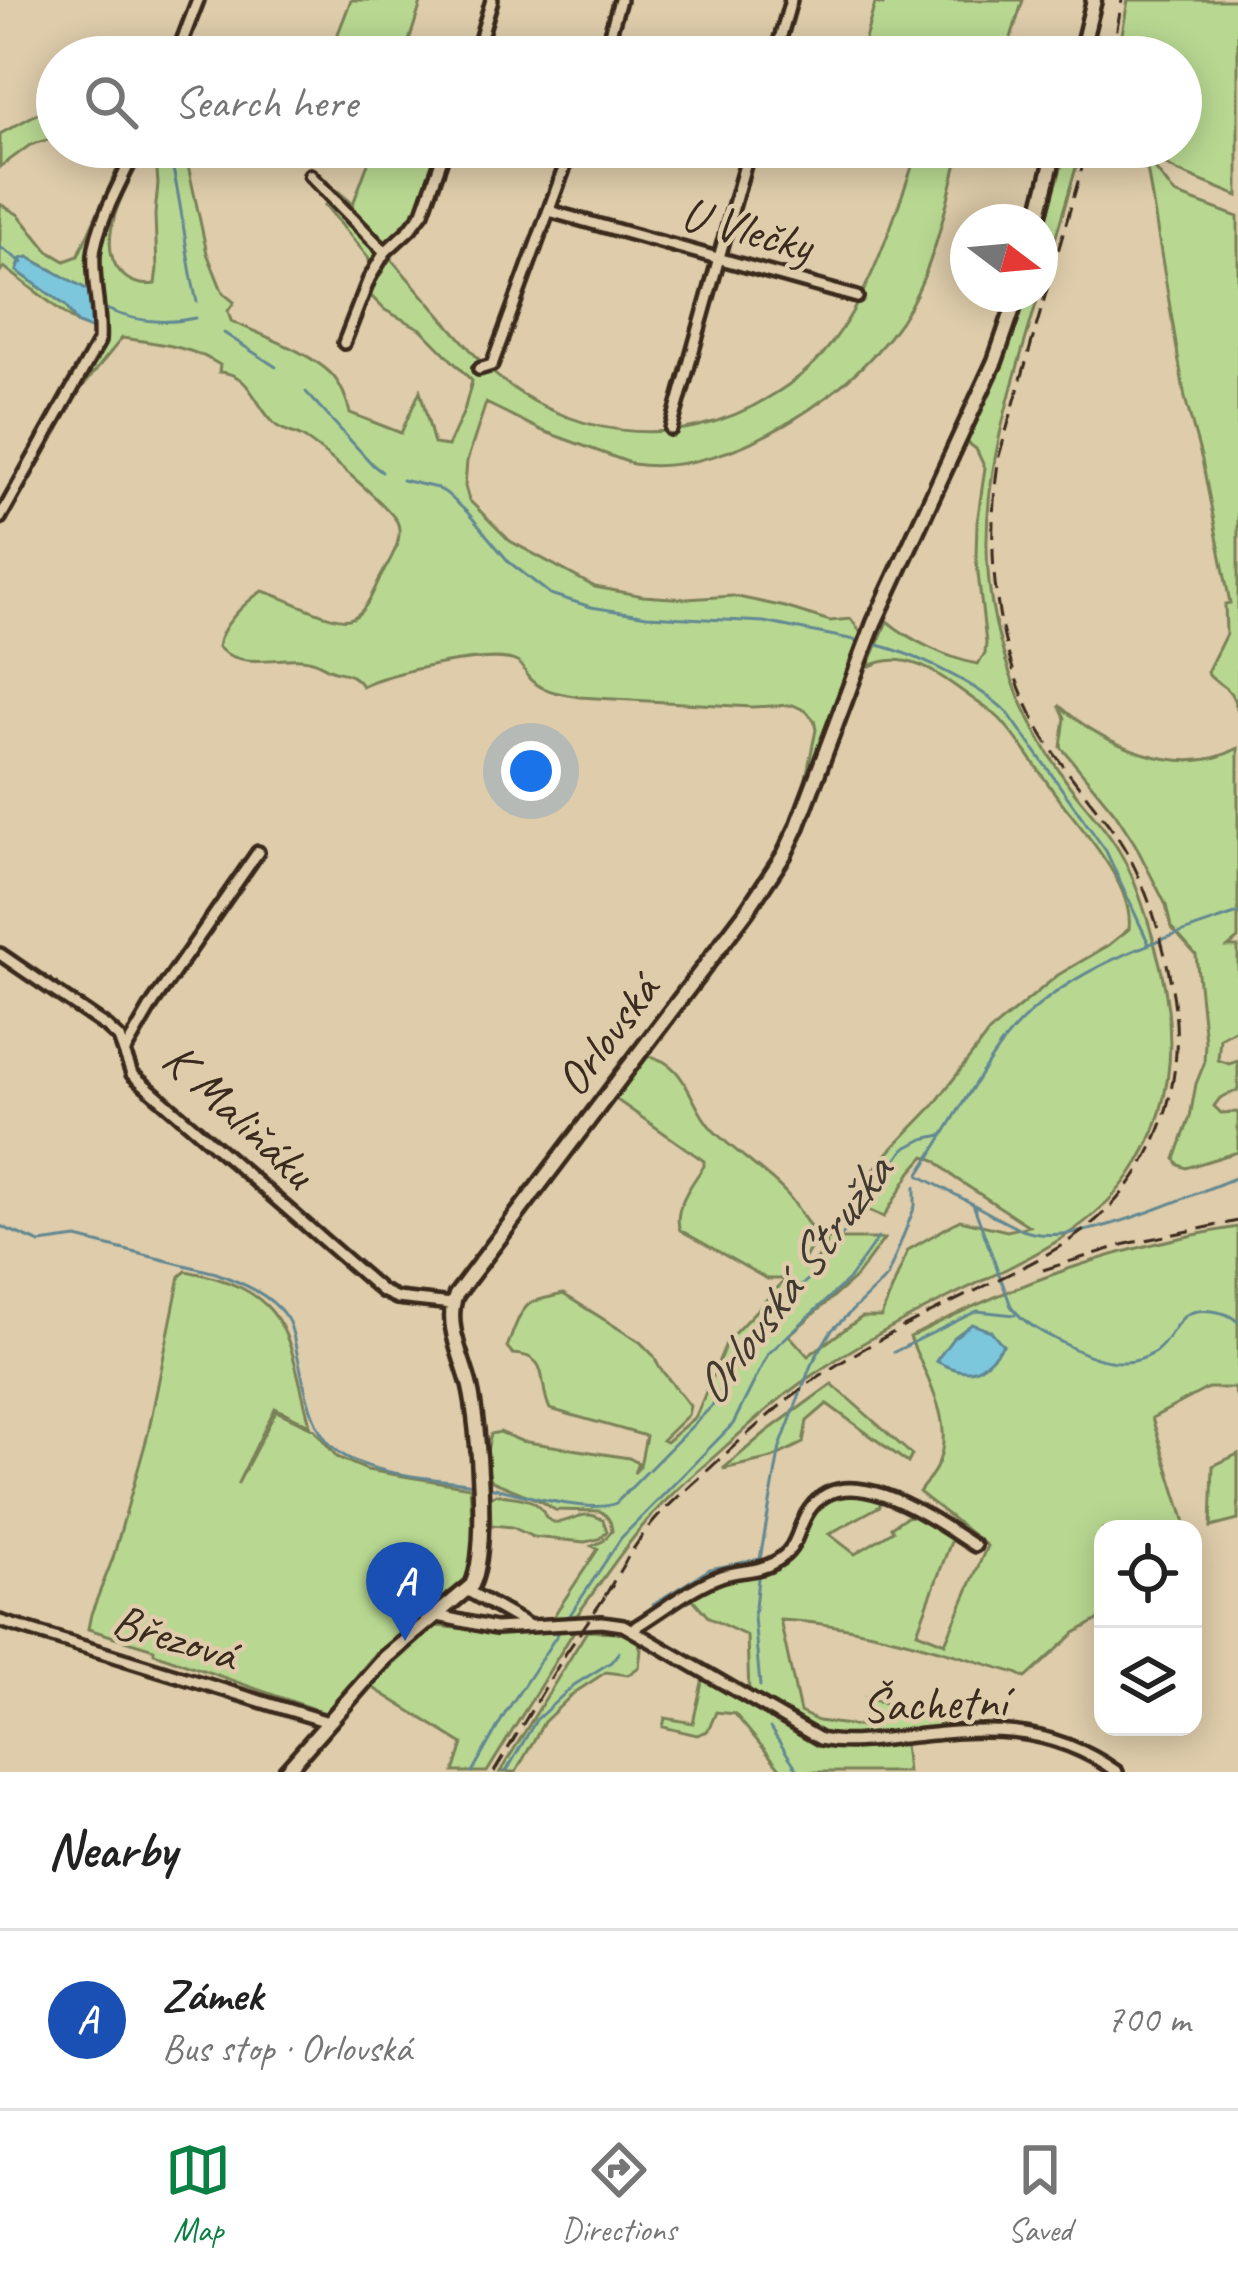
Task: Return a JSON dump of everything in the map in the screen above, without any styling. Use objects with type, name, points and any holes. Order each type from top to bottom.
[{"type":"main road","points":[[1085,36],[1094,0]]},
{"type":"main road","points":[[1042,204],[1051,168]]},
{"type":"main road","name":"Orlovská","points":[[452,1304],[467,1277],[746,912],[784,855],[866,642],[995,361],[1012,312]]},
{"type":"main road","points":[[285,1772],[386,1657],[468,1592],[477,1574],[481,1554],[473,1403],[452,1304]]},
{"type":"street","points":[[184,36],[198,0]]},
{"type":"street","points":[[481,36],[492,0]]},
{"type":"street","points":[[609,36],[620,0]]},
{"type":"street","points":[[781,36],[790,0]]},
{"type":"street","points":[[0,518],[99,340],[94,253],[128,168]]},
{"type":"street","points":[[344,344],[369,279],[385,252],[423,212],[439,168]]},
{"type":"street","points":[[479,369],[492,365],[565,168]]},
{"type":"street","points":[[671,429],[743,168]]},
{"type":"street","points":[[310,176],[385,252]]},
{"type":"street","name":"U Vlečky","points":[[550,211],[857,297]]},
{"type":"street","name":"K Maliňáku","points":[[258,852],[125,1051],[131,1074],[382,1291],[397,1298],[452,1304]]},
{"type":"street","points":[[0,954],[107,1027],[125,1051]]},
{"type":"street","points":[[632,1629],[709,1582],[759,1568],[789,1552],[810,1509],[838,1489],[898,1501],[975,1546]]},
{"type":"street","points":[[468,1592],[528,1625]]},
{"type":"street","name":"Šachetní","points":[[438,1616],[495,1628],[602,1622],[632,1629],[820,1739],[837,1743],[1003,1729],[1078,1750],[1117,1772]]},
{"type":"street","name":"Březová","points":[[0,1621],[328,1722]]},
{"type":"green space","points":[[351,0],[422,0],[411,36],[337,36]]},
{"type":"green space","points":[[885,0],[1023,0],[1012,36],[866,36],[875,3],[883,5]]},
{"type":"green space","points":[[1128,0],[1238,0],[1238,196],[1172,168],[1202,168],[1202,36],[1122,36]]},
{"type":"green space","points":[[36,114],[36,143],[0,167],[0,134]]},
{"type":"green space","points":[[118,168],[137,168],[116,211],[110,245],[121,273],[133,281],[155,284],[157,168],[189,168],[207,253],[223,293],[234,302],[228,311],[231,321],[314,360],[337,381],[350,413],[401,433],[420,391],[434,444],[448,446],[472,381],[421,329],[385,310],[368,293],[375,282],[368,257],[325,205],[338,191],[353,204],[366,168],[436,168],[419,210],[394,241],[392,260],[482,363],[514,389],[584,422],[659,432],[735,415],[809,369],[857,304],[912,168],[955,168],[934,248],[910,306],[861,367],[791,421],[710,457],[671,465],[633,464],[543,431],[486,403],[467,461],[469,500],[510,541],[595,587],[686,599],[733,596],[830,621],[851,619],[861,633],[802,797],[816,730],[806,711],[793,705],[579,697],[538,686],[520,664],[505,659],[440,664],[362,686],[351,676],[310,660],[246,660],[226,654],[218,647],[223,632],[262,591],[331,617],[349,619],[359,614],[393,555],[398,524],[323,452],[277,426],[239,378],[219,372],[220,365],[197,353],[122,338],[75,396],[104,347],[94,320],[54,271],[28,257],[21,259],[17,271],[65,305],[78,324],[4,267],[0,272],[0,204],[19,215],[48,251],[65,261],[78,256]]},
{"type":"green space","points":[[1061,168],[1076,168],[1058,229],[1058,204],[1051,204]]},
{"type":"green space","points":[[1147,168],[1154,168],[1175,194],[1238,217],[1238,711],[1229,691],[1207,672],[1226,634],[1225,604],[1230,603],[1185,398]]},
{"type":"green space","points":[[1020,312],[1034,312],[996,455],[989,496],[988,578],[1007,665],[1033,727],[1117,848],[1144,910],[1162,972],[1170,1033],[1165,1092],[1157,1121],[1129,1176],[1092,1216],[1048,1247],[883,1332],[793,1389],[661,1505],[577,1615],[551,1620],[598,1549],[592,1546],[612,1531],[611,1524],[600,1511],[555,1510],[492,1481],[487,1458],[491,1434],[629,1458],[638,1463],[634,1473],[640,1466],[646,1436],[550,1409],[538,1365],[507,1347],[524,1310],[533,1302],[563,1294],[640,1342],[690,1406],[688,1415],[662,1440],[666,1442],[696,1416],[727,1341],[786,1279],[767,1279],[680,1230],[681,1205],[704,1161],[614,1098],[647,1056],[661,1060],[680,1076],[713,1130],[784,1191],[818,1235],[801,1265],[805,1269],[817,1260],[826,1239],[884,1239],[855,1278],[789,1335],[808,1356],[862,1317],[881,1317],[908,1250],[960,1220],[1007,1231],[1029,1226],[925,1156],[884,1217],[850,1202],[882,1159],[934,1105],[989,1032],[1058,975],[1129,929],[1124,895],[1106,861],[999,718],[922,666],[895,660],[868,667],[887,621],[918,642],[955,658],[978,664],[985,654],[976,556],[985,468],[967,442]]},
{"type":"green space","points":[[1059,705],[1097,733],[1144,754],[1193,760],[1238,748],[1238,939],[1228,947],[1238,947],[1238,1028],[1220,1038],[1218,1060],[1238,1061],[1238,1090],[1214,1106],[1221,1113],[1238,1112],[1238,1152],[1186,1168],[1175,1159],[1204,1064],[1196,955],[1171,927],[1166,905],[1115,813],[1061,747],[1065,718]]},
{"type":"green space","points":[[1238,1227],[1238,1399],[1233,1388],[1208,1388],[1152,1418],[1184,1520],[1094,1520],[1094,1622],[1075,1633],[1026,1678],[899,1639],[780,1620],[800,1712],[818,1721],[865,1727],[866,1698],[932,1715],[942,1726],[864,1736],[818,1733],[749,1693],[747,1636],[709,1618],[691,1597],[724,1578],[771,1567],[799,1548],[811,1518],[824,1501],[838,1494],[879,1498],[880,1506],[829,1534],[855,1554],[893,1531],[891,1527],[904,1518],[917,1514],[952,1539],[917,1632],[945,1643],[987,1546],[919,1492],[936,1468],[943,1435],[937,1401],[910,1337],[1069,1268]]},
{"type":"green space","points":[[186,1271],[221,1280],[265,1305],[279,1321],[296,1365],[310,1425],[275,1408],[237,1485],[276,1411],[314,1429],[337,1457],[367,1470],[470,1487],[470,1572],[458,1592],[375,1654],[325,1713],[88,1629],[148,1434],[180,1276]]},
{"type":"green space","points":[[832,1384],[912,1455],[908,1463],[827,1404],[807,1421],[803,1443],[772,1458],[723,1469],[766,1432]]},
{"type":"green space","points":[[1238,1454],[1238,1520],[1211,1527],[1213,1466]]},
{"type":"green space","points":[[496,1494],[532,1502],[555,1523],[584,1515],[596,1517],[603,1520],[607,1531],[585,1542],[533,1537],[512,1527],[491,1525],[490,1497]]},
{"type":"green space","points":[[436,1626],[494,1632],[574,1631],[487,1772],[454,1772],[463,1744],[370,1686]]},
{"type":"green space","points":[[587,1631],[618,1632],[638,1641],[639,1667],[628,1675],[606,1672],[574,1693],[544,1722],[516,1772],[500,1772]]},
{"type":"green space","points":[[703,1678],[819,1743],[904,1743],[907,1772],[783,1772],[735,1714],[716,1712],[708,1731],[697,1735],[663,1727],[665,1718],[693,1723]]},
{"type":"water","points":[[28,257],[90,291],[91,329],[78,324],[65,305],[17,271],[21,259]]},
{"type":"water","points":[[972,1324],[991,1331],[1003,1345],[973,1370],[957,1370],[936,1361],[953,1338]]},
{"type":"waterway","points":[[172,168],[197,302]]},
{"type":"waterway","points":[[0,247],[23,263]]},
{"type":"waterway","points":[[104,308],[149,321],[195,318]]},
{"type":"waterway","points":[[224,333],[276,367]]},
{"type":"waterway","points":[[306,392],[382,472]]},
{"type":"waterway","points":[[402,480],[446,493],[509,562],[550,594],[591,607],[647,616],[764,622],[860,641]]},
{"type":"waterway","points":[[869,643],[943,670],[1008,713],[1106,851],[1149,944]]},
{"type":"waterway","name":"Orlovská Stružka","points":[[919,1174],[1004,1041],[1053,994],[1111,960],[1238,913]]},
{"type":"waterway","points":[[485,1486],[571,1504],[616,1503],[713,1405],[751,1332],[815,1273],[904,1149],[942,1135]]},
{"type":"waterway","points":[[920,1176],[973,1204],[1011,1306],[1036,1328],[1075,1349],[1110,1361],[1133,1361],[1155,1352],[1190,1313],[1216,1312],[1238,1322]]},
{"type":"waterway","points":[[974,1205],[1025,1231],[1055,1235],[1135,1217],[1238,1177]]},
{"type":"waterway","points":[[760,1686],[754,1617],[780,1447],[811,1365],[831,1331],[887,1277],[915,1206],[915,1187]]},
{"type":"waterway","points":[[0,1226],[40,1243],[77,1238],[216,1273],[255,1290],[288,1321],[310,1408],[322,1433],[340,1453],[370,1467],[475,1484]]},
{"type":"waterway","name":"Orlovská Stružka","points":[[568,1618],[621,1538],[733,1424],[768,1354],[848,1280],[878,1238]]},
{"type":"waterway","points":[[894,1352],[977,1311],[1015,1315]]},
{"type":"waterway","points":[[653,1604],[710,1569],[760,1559]]},
{"type":"waterway","name":"Orlovská Stružka","points":[[472,1772],[563,1626]]},
{"type":"waterway","points":[[506,1772],[536,1720],[619,1652]]},
{"type":"waterway","points":[[770,1728],[799,1772]]},
{"type":"railway","points":[[1116,36],[1122,0]]},
{"type":"railway","points":[[605,1596],[655,1520],[775,1410],[856,1353],[1080,1233],[1130,1183],[1162,1122],[1176,1054],[1176,1019],[1156,924],[1125,849],[1047,743],[1023,697],[1002,630],[993,561],[999,456],[1082,168]]},
{"type":"railway","points":[[1043,1270],[1126,1244],[1238,1221]]},
{"type":"railway","points":[[494,1772],[613,1585]]},
{"type":"place","name":"Zámek","points":[[405,1641]]}]
